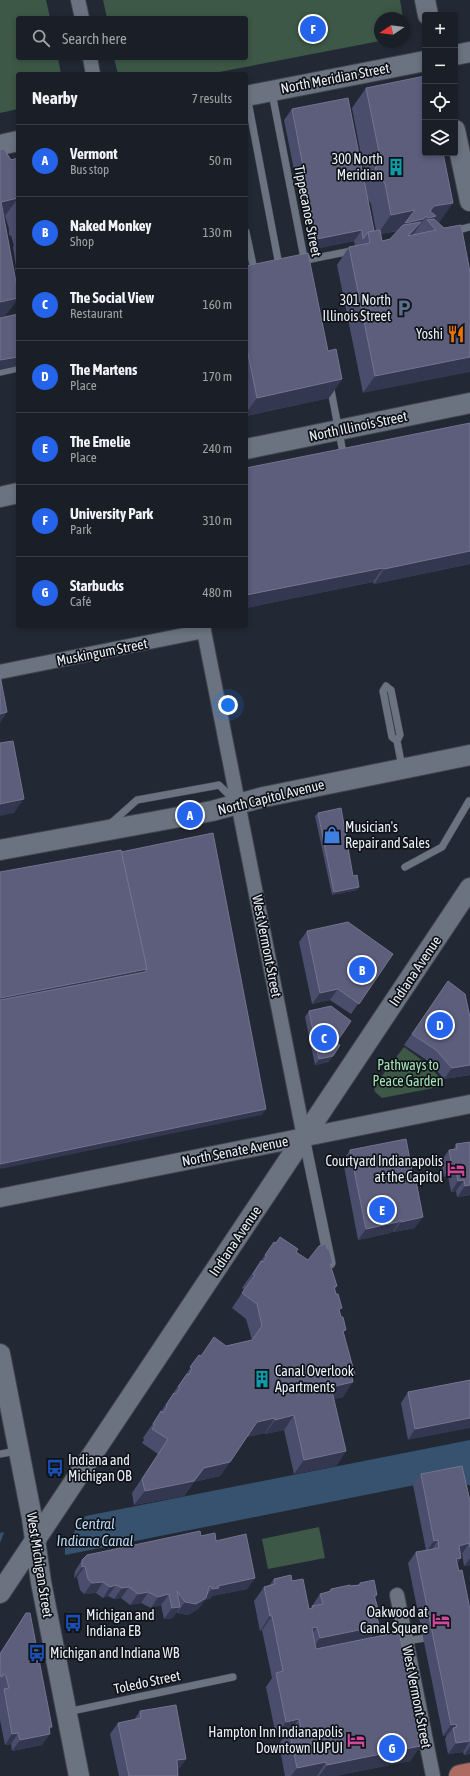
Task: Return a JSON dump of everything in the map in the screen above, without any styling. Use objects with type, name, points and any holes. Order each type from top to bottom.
[{"type":"main road","points":[[425,0],[427,12]]},
{"type":"main road","points":[[458,54],[470,52]]},
{"type":"main road","name":"North Meridian Street","points":[[248,96],[422,62]]},
{"type":"main road","points":[[0,145],[16,141]]},
{"type":"main road","points":[[458,144],[470,201]]},
{"type":"main road","name":"North Illinois Street","points":[[248,449],[470,403]]},
{"type":"main road","name":"North Capitol Avenue","points":[[0,850],[104,830],[143,825],[239,804],[271,795],[470,755]]},
{"type":"main road","name":"Indiana Avenue","points":[[0,1593],[470,888]]},
{"type":"main road","name":"West Michigan Street","points":[[0,1354],[5,1401],[19,1450],[32,1518],[39,1571],[79,1776]]},
{"type":"main road","points":[[460,1776],[470,1774]]},
{"type":"street","points":[[78,0],[82,16]]},
{"type":"street","points":[[90,60],[93,72]]},
{"type":"street","name":"Muskingum Street","points":[[0,672],[203,629]]},
{"type":"street","name":"West Vermont Street","points":[[203,629],[331,1265]]},
{"type":"street","name":"North Senate Avenue","points":[[0,1198],[470,1104]]},
{"type":"street","name":"West Vermont Street","points":[[397,1595],[433,1776]]},
{"type":"lane","name":"Tippecanoe Street","points":[[272,91],[305,264]]},
{"type":"lane","points":[[248,105],[282,264],[305,264],[356,250]]},
{"type":"lane","points":[[445,232],[470,227]]},
{"type":"lane","points":[[248,243],[253,270]]},
{"type":"lane","points":[[0,372],[16,368]]},
{"type":"lane","points":[[329,380],[345,461]]},
{"type":"lane","points":[[397,741],[392,738],[382,691],[386,686],[391,690],[400,735],[397,741],[402,768]]},
{"type":"lane","points":[[405,867],[442,847],[469,801]]},
{"type":"lane","points":[[0,1454],[19,1450]]},
{"type":"lane","points":[[406,1641],[441,1636]]},
{"type":"lane","name":"Toledo Street","points":[[67,1712],[232,1677]]},
{"type":"green space","points":[[0,0],[46,0],[50,16],[16,16],[16,60],[58,60],[61,72],[16,72],[16,109],[0,113]]},
{"type":"green space","points":[[103,0],[400,0],[402,12],[374,12],[374,42],[219,72],[118,72],[114,60],[248,60],[248,16],[107,16]]},
{"type":"green space","name":"Pathways to Peace Garden","points":[[404,1047],[432,1069],[437,1074],[444,1086],[382,1098],[375,1092],[374,1086]]},
{"type":"green space","points":[[319,1527],[325,1558],[268,1569],[262,1539]]},
{"type":"water","name":"Central Indiana Canal","points":[[470,1440],[470,1486],[455,1477],[0,1568],[0,1533]]},
{"type":"pier","points":[[87,1514],[65,1545],[65,1558],[0,1570],[0,1543],[5,1530]]},
{"type":"building","name":"300 North Meridian","points":[[422,77],[422,156],[444,156],[453,203],[434,206],[430,211],[436,216],[429,218],[426,216],[423,219],[405,223],[415,210],[391,215],[385,184],[375,168],[381,162],[366,88]]},
{"type":"building","points":[[348,98],[374,231],[368,232],[363,239],[362,230],[317,239],[292,109]]},
{"type":"building","points":[[4,149],[11,160],[16,159],[16,198],[1,202],[16,282],[16,298],[0,302],[0,150]]},
{"type":"building","name":"301 North Illinois Street","points":[[434,219],[444,228],[461,225],[470,272],[470,357],[375,376],[349,247],[370,243],[368,232],[380,230],[382,241],[390,239],[403,225],[421,222],[408,236],[436,230],[427,220]]},
{"type":"building","points":[[308,253],[328,351],[336,349],[342,379],[257,398],[248,354],[248,266]]},
{"type":"building","points":[[16,314],[16,357],[0,360],[0,318]]},
{"type":"building","points":[[470,423],[470,551],[248,595],[248,468]]},
{"type":"building","points":[[0,675],[7,712],[0,714]]},
{"type":"building","points":[[13,741],[24,799],[0,804],[0,743]]},
{"type":"building","points":[[341,808],[353,876],[357,875],[359,887],[334,892],[318,813]]},
{"type":"building","points":[[213,833],[266,1109],[0,1164],[0,1000],[145,972],[147,969],[121,852]]},
{"type":"building","points":[[121,850],[147,969],[0,998],[0,872]]},
{"type":"building","points":[[348,922],[393,954],[359,1004],[338,989],[320,993],[307,931]]},
{"type":"building","points":[[448,981],[465,994],[470,1017],[470,1065],[452,1068],[436,1050],[412,1034]]},
{"type":"building","points":[[331,1006],[351,1021],[336,1043],[340,1045],[333,1056],[319,1059],[309,1011]]},
{"type":"building","points":[[406,1139],[423,1217],[401,1222],[401,1220],[366,1229],[350,1150]]},
{"type":"building","points":[[470,1142],[470,1185],[465,1186],[464,1180],[458,1181],[455,1165],[452,1166],[449,1150],[457,1149],[456,1144]]},
{"type":"building","name":"Canal Overlook Apartments","points":[[280,1237],[298,1249],[296,1252],[308,1260],[319,1246],[326,1244],[327,1249],[329,1249],[333,1264],[330,1264],[337,1286],[334,1287],[336,1294],[338,1294],[342,1308],[339,1309],[341,1317],[343,1317],[346,1330],[343,1331],[355,1375],[352,1376],[353,1382],[331,1387],[346,1451],[304,1460],[294,1415],[275,1420],[275,1418],[257,1422],[230,1462],[204,1468],[194,1481],[145,1491],[142,1479],[168,1439],[152,1429],[155,1425],[153,1424],[161,1411],[163,1413],[167,1406],[166,1405],[174,1393],[175,1394],[180,1388],[178,1387],[187,1374],[189,1375],[192,1368],[190,1367],[199,1355],[201,1356],[214,1337],[226,1346],[252,1340],[262,1326],[257,1304],[242,1293],[255,1275],[253,1274],[261,1261],[263,1262],[267,1256],[265,1255],[274,1242],[276,1243]]},
{"type":"building","points":[[470,1380],[470,1418],[415,1429],[408,1392]]},
{"type":"building","name":"Oakwood at Canal Square","points":[[462,1466],[470,1501],[470,1547],[469,1543],[459,1546],[461,1558],[456,1559],[459,1571],[462,1570],[470,1609],[470,1741],[456,1743],[453,1728],[457,1727],[456,1724],[451,1725],[416,1552],[439,1548],[438,1540],[434,1541],[421,1474]]},
{"type":"building","points":[[200,1531],[201,1536],[215,1533],[216,1541],[246,1534],[255,1578],[218,1586],[219,1588],[212,1589],[211,1586],[209,1587],[206,1598],[196,1604],[185,1602],[177,1591],[180,1607],[172,1608],[169,1594],[158,1597],[148,1592],[138,1594],[129,1587],[122,1588],[116,1585],[110,1587],[103,1582],[92,1583],[88,1579],[85,1566],[82,1567],[82,1560],[87,1555]]},
{"type":"building","points":[[291,1575],[292,1581],[303,1579],[309,1609],[313,1608],[312,1606],[323,1604],[320,1594],[331,1591],[331,1589],[350,1585],[360,1585],[360,1583],[374,1580],[377,1595],[374,1595],[380,1616],[377,1617],[379,1626],[320,1638],[317,1627],[312,1628],[316,1649],[399,1632],[418,1726],[416,1726],[420,1746],[327,1765],[326,1762],[297,1768],[289,1730],[301,1728],[299,1719],[286,1722],[276,1673],[283,1671],[272,1616],[270,1616],[264,1587],[275,1584],[274,1579]]},
{"type":"building","points":[[26,1613],[30,1613],[52,1727],[49,1727],[50,1734],[20,1740],[18,1733],[12,1734],[4,1689],[9,1688],[6,1676],[3,1674],[2,1677],[0,1676],[0,1654]]},
{"type":"building","points":[[176,1705],[186,1759],[177,1760],[178,1776],[129,1776],[118,1723],[141,1718],[140,1711]]},
{"type":"place","name":"University Park","points":[[313,29]]},
{"type":"place","name":"300 North Meridian","points":[[396,167]]},
{"type":"place","name":"301 North Illinois Street","points":[[404,308]]},
{"type":"place","name":"Yoshi","points":[[456,334]]},
{"type":"place","name":"Vermont","points":[[190,815]]},
{"type":"place","name":"Musician's Repair and Sales","points":[[332,835]]},
{"type":"place","name":"Naked Monkey","points":[[362,970]]},
{"type":"place","name":"The Martens","points":[[440,1025]]},
{"type":"place","name":"The Social View","points":[[324,1038]]},
{"type":"place","name":"Courtyard Indianapolis at the Capitol","points":[[456,1169]]},
{"type":"place","name":"The Emelie","points":[[382,1210]]},
{"type":"place","name":"Canal Overlook Apartments","points":[[262,1379]]},
{"type":"place","name":"Indiana and Michigan OB","points":[[55,1468]]},
{"type":"place","name":"Oakwood at Canal Square","points":[[441,1620]]},
{"type":"place","name":"Michigan and Indiana EB","points":[[73,1623]]},
{"type":"place","name":"Michigan and Indiana WB","points":[[37,1653]]},
{"type":"place","name":"Hampton Inn Indianapolis Downtown IUPUI","points":[[356,1740]]},
{"type":"place","name":"Starbucks","points":[[392,1748]]}]
